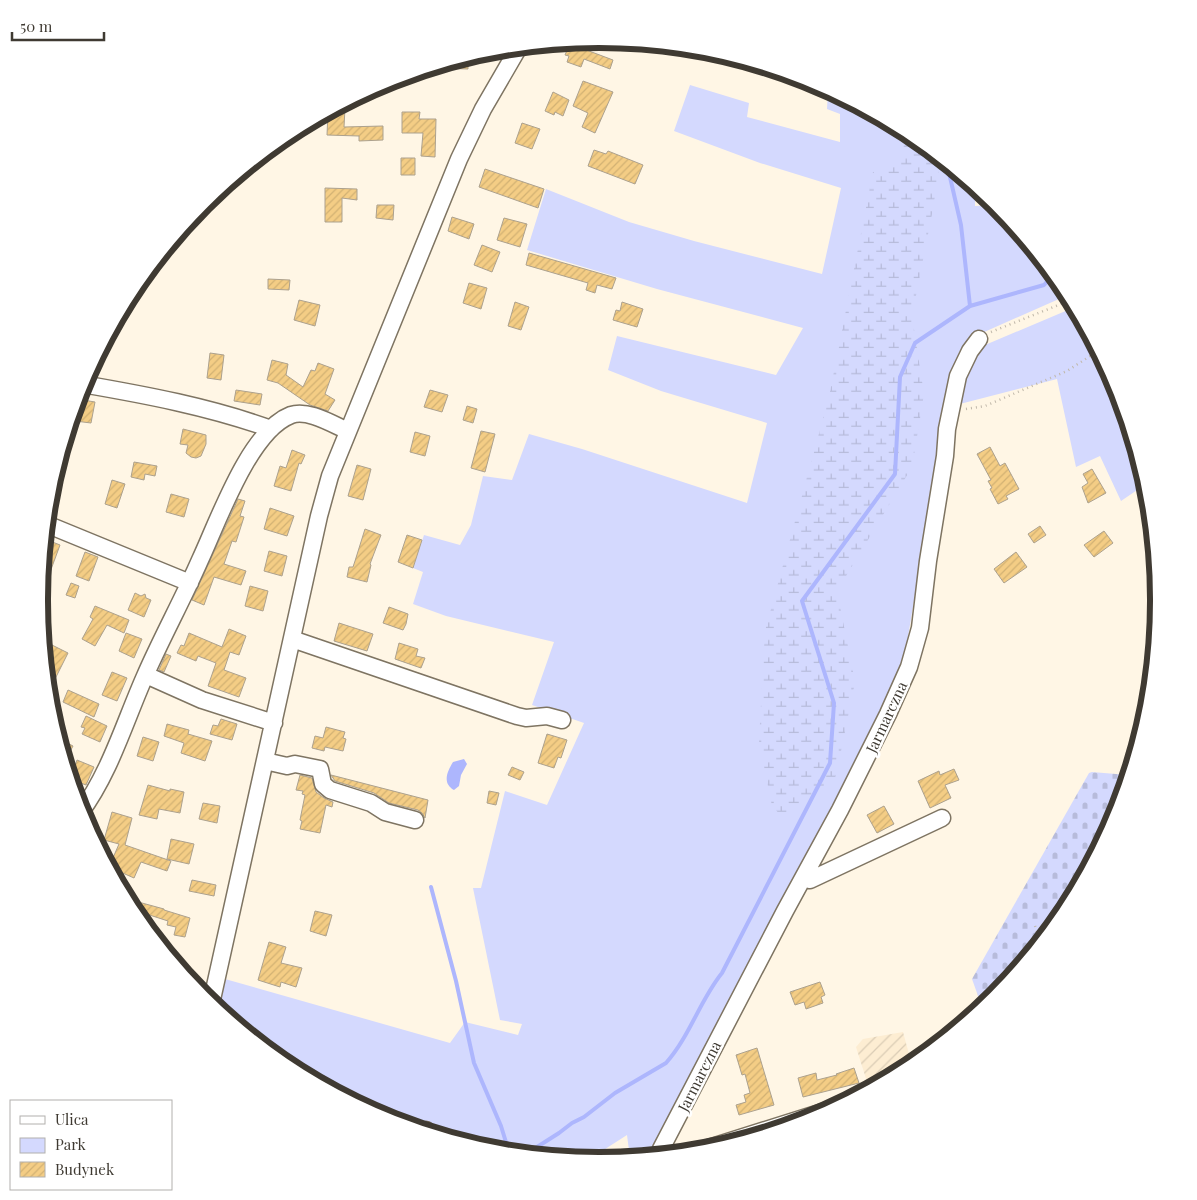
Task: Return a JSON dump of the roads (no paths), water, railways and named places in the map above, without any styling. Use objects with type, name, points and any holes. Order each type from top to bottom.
[{"type":"street","points":[[213,995],[324,498],[333,468],[459,159],[483,109],[515,54]]},
{"type":"street","name":"Jarmarczna","points":[[663,1149],[865,762],[909,667],[920,628],[928,561],[945,456],[947,429],[958,376],[962,364],[979,339]]},
{"type":"street","points":[[90,385],[133,392],[219,412],[271,429]]},
{"type":"street","points":[[86,803],[106,769],[146,675],[190,583],[234,483],[248,461],[271,429],[287,417],[302,414],[348,431]]},
{"type":"street","points":[[52,526],[190,583]]},
{"type":"street","points":[[292,639],[517,716],[526,718],[548,716],[562,720]]},
{"type":"street","points":[[146,675],[207,702],[274,723]]},
{"type":"street","points":[[265,761],[287,766],[295,764],[320,769],[323,784],[330,790],[370,803],[385,812],[415,820]]},
{"type":"street","points":[[803,878],[810,880],[942,818]]},
{"type":"water","points":[[464,759],[467,764],[461,775],[459,786],[454,790],[448,784],[448,773],[453,762]]},
{"type":"waterway","points":[[534,1149],[584,1117],[615,1093],[666,1063],[682,1041],[707,995],[722,973],[830,763],[834,703],[802,601],[895,474],[900,377],[915,343],[970,306],[961,225],[949,173]]},
{"type":"waterway","points":[[970,306],[1044,285],[1048,280]]},
{"type":"waterway","points":[[431,887],[456,981],[474,1063],[501,1126],[507,1145]]}]
